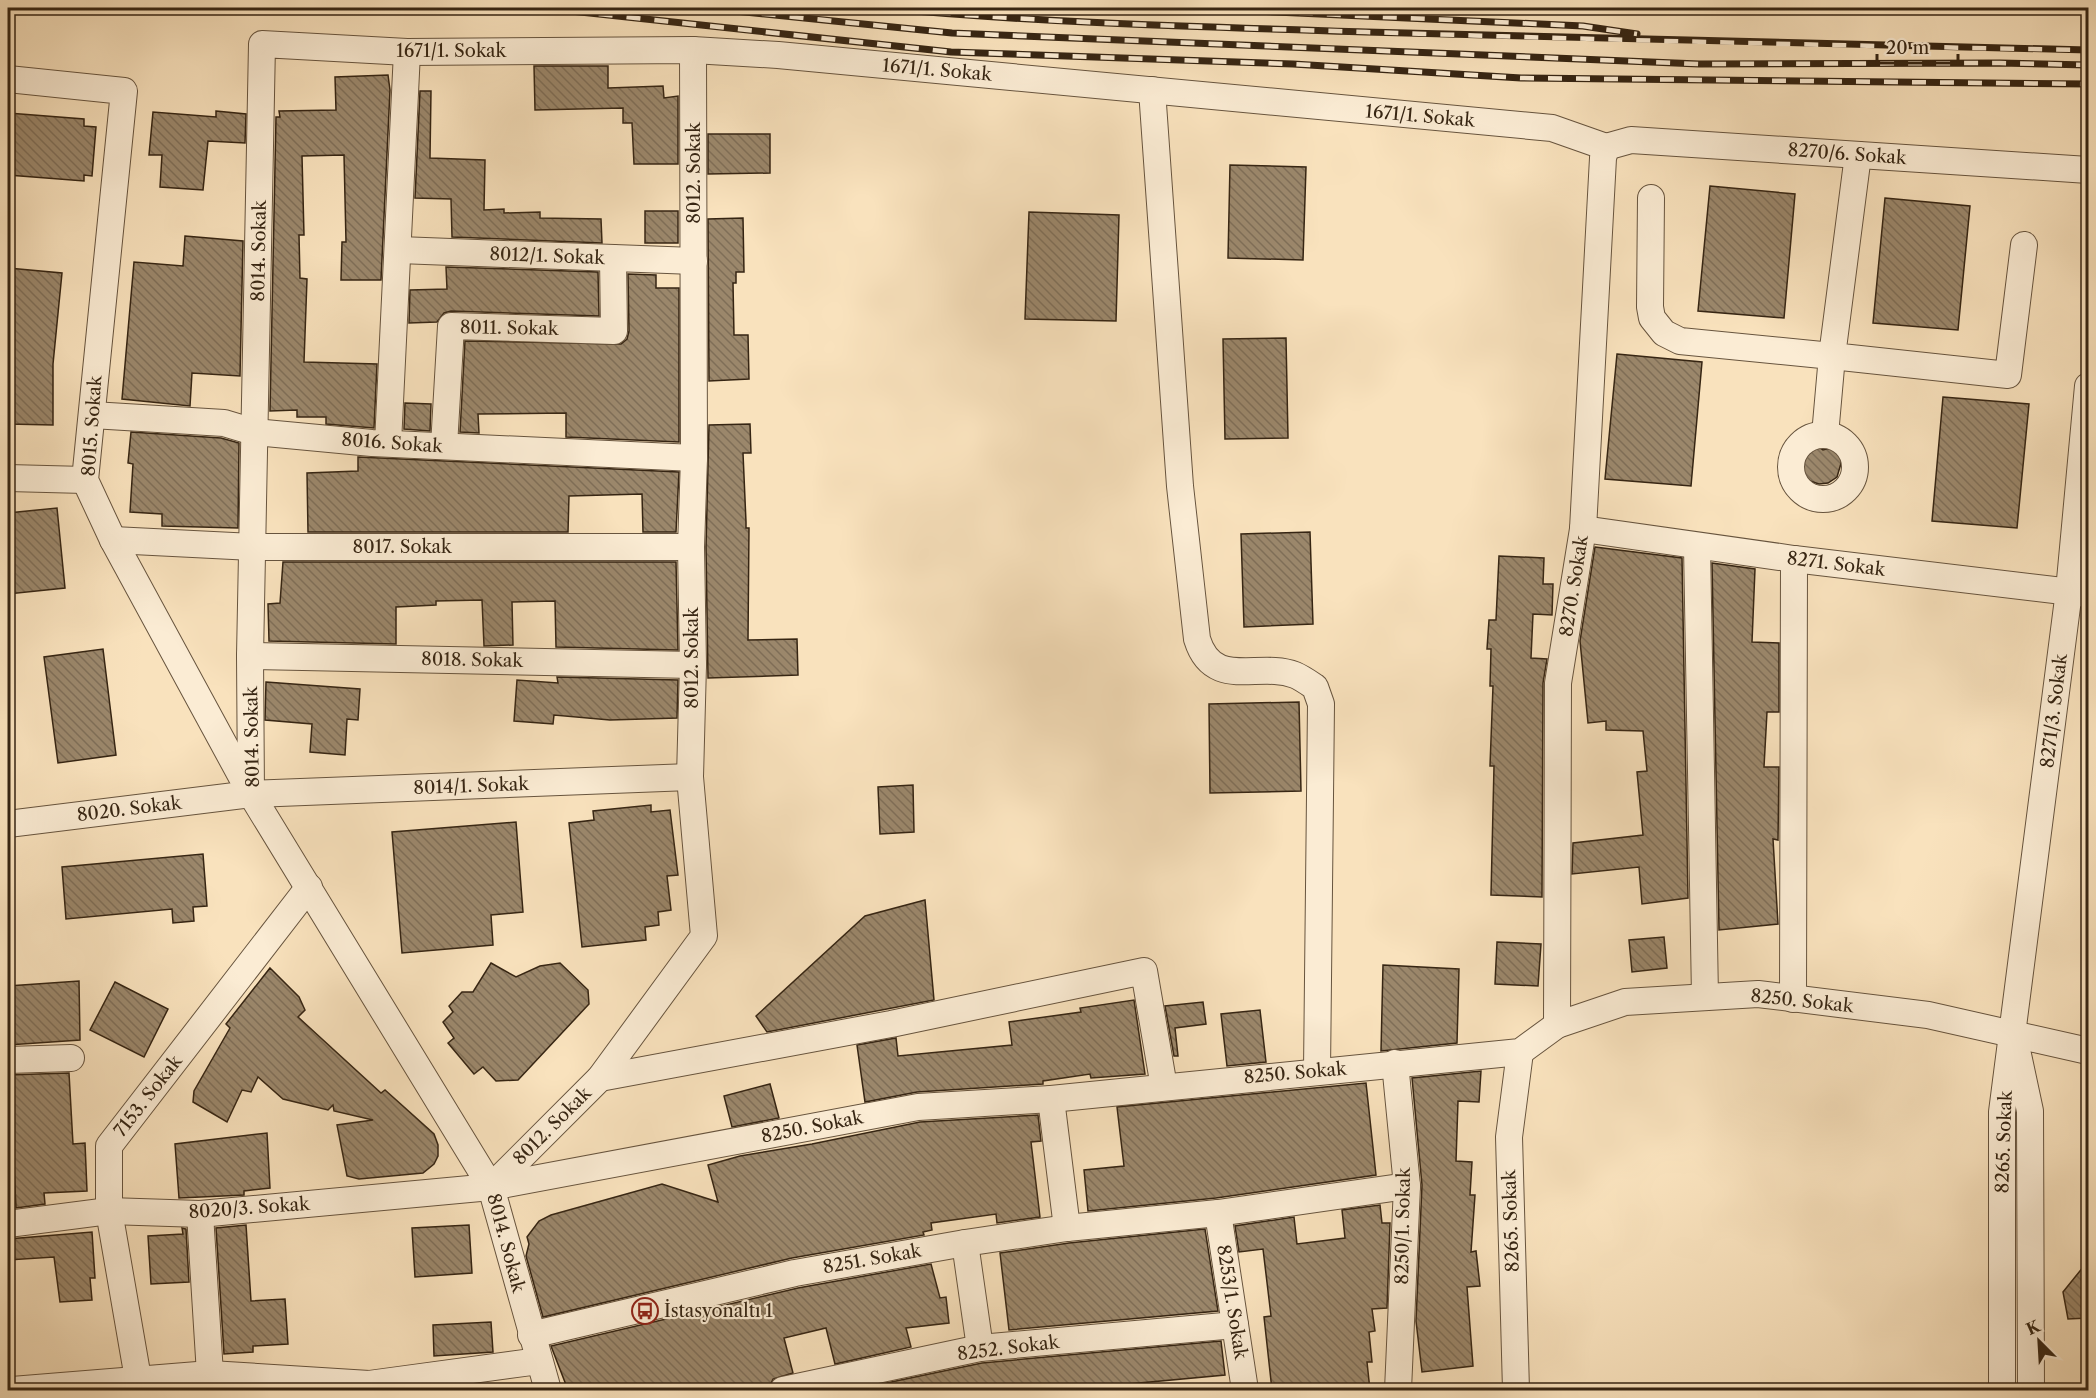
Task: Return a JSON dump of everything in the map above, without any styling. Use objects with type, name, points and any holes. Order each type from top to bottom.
[{"type":"street","name":"1671/1. Sokak","points":[[262,44],[407,52],[693,50],[778,55],[1552,128],[1606,147]]},
{"type":"street","name":"8014. Sokak","points":[[262,44],[260,273],[254,432],[250,656],[251,794],[491,1187],[548,1390]]},
{"type":"street","name":"8012. Sokak","points":[[491,1187],[600,1078],[704,936],[690,777],[693,665],[691,547],[694,458],[693,50]]},
{"type":"street","points":[[388,443],[407,52]]},
{"type":"street","name":"8015. Sokak","points":[[8,79],[124,91],[85,480],[113,540],[251,794]]},
{"type":"street","points":[[1152,90],[1180,486],[1197,639],[1202,656],[1214,666],[1226,670],[1293,674],[1315,687],[1321,704],[1317,1071]]},
{"type":"street","name":"8270/6. Sokak","points":[[1606,147],[1631,140],[2088,170]]},
{"type":"street","name":"8270. Sokak","points":[[1557,1025],[1558,683],[1583,529],[1602,170],[1606,147]]},
{"type":"street","points":[[1824,435],[1858,155]]},
{"type":"street","points":[[1651,198],[1650,307],[1652,318],[1664,333],[1680,341],[2008,375],[2024,245]]},
{"type":"street","name":"8012/1. Sokak","points":[[399,250],[694,261]]},
{"type":"street","name":"8011. Sokak","points":[[444,446],[451,326],[614,331],[613,258]]},
{"type":"street","name":"8271/3. Sokak","points":[[2013,1035],[2079,592],[2088,392]]},
{"type":"street","name":"8016. Sokak","points":[[92,415],[224,423],[254,432],[388,443],[694,458]]},
{"type":"street","points":[[8,478],[85,480]]},
{"type":"street","name":"8271. Sokak","points":[[1583,529],[1794,559],[2079,592]]},
{"type":"street","name":"8017. Sokak","points":[[113,540],[253,547],[691,547]]},
{"type":"street","points":[[1697,546],[1705,997]]},
{"type":"street","points":[[1793,999],[1794,559]]},
{"type":"street","name":"8018. Sokak","points":[[250,656],[693,665]]},
{"type":"street","name":"8014/1. Sokak","points":[[251,794],[690,777]]},
{"type":"street","name":"8020. Sokak","points":[[8,824],[251,794]]},
{"type":"street","name":"7153. Sokak","points":[[139,1385],[109,1211],[109,1146],[309,887]]},
{"type":"street","points":[[600,1078],[891,1024],[1144,971],[1164,1087]]},
{"type":"street","name":"8250. Sokak","points":[[491,1187],[918,1107],[1051,1099],[1520,1052],[1557,1025],[1625,1002],[1758,994],[1928,1015],[2088,1051]]},
{"type":"street","name":"8265. Sokak","points":[[2002,1390],[2001,1112],[2013,1035]]},
{"type":"street","name":"8265. Sokak","points":[[2013,1035],[2030,1111],[2031,1390]]},
{"type":"street","name":"8265. Sokak","points":[[1516,1390],[1509,1137],[1520,1052]]},
{"type":"street","points":[[8,1060],[71,1058]]},
{"type":"street","name":"8250/1. Sokak","points":[[1395,1063],[1407,1186],[1398,1390]]},
{"type":"street","points":[[1051,1099],[1067,1228]]},
{"type":"street","name":"8251. Sokak","points":[[531,1335],[795,1273],[965,1243],[1067,1228],[1218,1213],[1407,1186]]},
{"type":"street","name":"8020/3. Sokak","points":[[8,1224],[109,1211],[200,1214],[491,1187]]},
{"type":"street","name":"8253/1. Sokak","points":[[1218,1213],[1245,1390]]},
{"type":"street","points":[[200,1214],[210,1374]]},
{"type":"street","points":[[965,1243],[980,1348]]},
{"type":"street","name":"8252. Sokak","points":[[783,1390],[980,1348],[1235,1325]]},
{"type":"street","points":[[12,1390],[139,1385],[210,1374],[327,1386],[369,1384],[539,1361]]},
{"type":"building","points":[[534,66],[608,66],[608,88],[663,86],[664,98],[678,96],[678,164],[634,164],[632,123],[623,123],[623,108],[535,110]]},
{"type":"building","points":[[388,75],[390,90],[381,280],[341,280],[342,242],[346,242],[344,155],[302,156],[304,235],[299,235],[300,278],[307,279],[304,362],[377,364],[374,428],[326,424],[326,417],[297,417],[297,410],[270,411],[276,117],[280,117],[279,111],[336,110],[335,77]]},
{"type":"building","points":[[420,91],[431,91],[430,158],[485,160],[484,210],[504,209],[504,213],[540,212],[540,218],[601,219],[602,243],[452,237],[451,199],[415,198]]},
{"type":"building","points":[[216,111],[246,114],[245,143],[208,141],[203,190],[160,187],[162,155],[149,155],[153,112],[216,117]]},
{"type":"building","points":[[8,113],[84,119],[84,126],[96,127],[92,176],[84,175],[84,181],[8,175]]},
{"type":"building","points":[[708,134],[770,134],[770,173],[708,174]]},
{"type":"building","points":[[1230,165],[1306,167],[1303,260],[1228,258]]},
{"type":"building","points":[[1710,186],[1795,194],[1784,318],[1698,311]]},
{"type":"building","points":[[1885,198],[1970,206],[1958,330],[1873,323]]},
{"type":"building","points":[[645,211],[678,211],[678,243],[645,243]]},
{"type":"building","points":[[1029,212],[1119,215],[1116,321],[1025,319]]},
{"type":"building","points":[[743,218],[744,272],[736,272],[736,283],[733,283],[734,335],[748,335],[749,379],[709,381],[708,219]]},
{"type":"building","points":[[185,236],[243,241],[240,376],[192,373],[190,406],[122,399],[134,262],[183,266]]},
{"type":"building","points":[[446,267],[598,272],[599,316],[451,311],[444,313],[437,322],[409,323],[410,290],[447,289]]},
{"type":"building","points":[[8,268],[62,273],[53,364],[53,425],[8,424]]},
{"type":"building","points":[[628,274],[656,275],[656,288],[679,288],[679,442],[566,437],[566,413],[478,414],[479,433],[460,432],[465,341],[621,344],[627,339],[629,331]]},
{"type":"building","points":[[1286,338],[1288,438],[1225,439],[1223,339]]},
{"type":"building","points":[[1617,354],[1702,362],[1691,486],[1605,479]]},
{"type":"building","points":[[1943,397],[2029,404],[2017,528],[1932,521]]},
{"type":"building","points":[[405,403],[431,404],[430,431],[404,429]]},
{"type":"building","points":[[750,424],[751,453],[743,453],[746,528],[749,528],[748,640],[797,639],[798,675],[708,678],[706,547],[709,425]]},
{"type":"building","points":[[131,432],[221,438],[239,443],[238,528],[162,526],[162,514],[130,512],[133,464],[128,463]]},
{"type":"building","points":[[1813,443],[1823,450],[1834,447],[1842,460],[1837,477],[1828,483],[1819,484],[1810,481],[1804,475],[1801,457]]},
{"type":"building","points":[[358,457],[679,472],[676,532],[643,532],[642,494],[569,496],[568,532],[308,532],[307,473],[358,471]]},
{"type":"building","points":[[57,508],[65,588],[8,594],[8,513]]},
{"type":"building","points":[[1310,532],[1313,624],[1244,627],[1241,534]]},
{"type":"building","points":[[1595,547],[1682,558],[1688,898],[1642,904],[1639,867],[1572,874],[1573,843],[1643,835],[1637,772],[1647,771],[1643,731],[1606,730],[1606,721],[1588,723],[1580,641]]},
{"type":"building","points":[[1499,556],[1544,558],[1543,584],[1553,584],[1552,615],[1533,614],[1531,658],[1547,659],[1543,683],[1542,897],[1491,895],[1494,766],[1490,766],[1493,686],[1490,686],[1491,649],[1487,649],[1489,620],[1496,620]]},
{"type":"building","points":[[283,562],[676,562],[678,650],[556,647],[555,601],[512,602],[513,645],[484,646],[482,600],[436,601],[436,605],[396,607],[396,644],[269,641],[268,604],[280,603]]},
{"type":"building","points":[[1712,563],[1755,569],[1752,642],[1779,643],[1779,712],[1767,712],[1764,767],[1779,767],[1778,840],[1773,839],[1778,924],[1719,930]]},
{"type":"building","points":[[103,649],[116,755],[58,763],[44,657]]},
{"type":"building","points":[[557,677],[678,680],[677,718],[610,720],[554,715],[553,724],[514,721],[517,680],[558,683]]},
{"type":"building","points":[[266,682],[360,689],[358,720],[347,719],[345,755],[310,752],[312,724],[265,720]]},
{"type":"building","points":[[1299,702],[1301,791],[1210,793],[1209,704]]},
{"type":"building","points":[[913,785],[914,832],[880,834],[878,787]]},
{"type":"building","points":[[651,805],[651,812],[670,810],[678,875],[667,876],[671,910],[658,912],[659,925],[645,927],[646,940],[582,947],[569,823],[594,820],[593,811]]},
{"type":"building","points":[[516,822],[523,912],[491,915],[493,945],[402,953],[392,832]]},
{"type":"building","points":[[203,854],[207,906],[193,907],[194,921],[173,923],[172,909],[66,919],[62,867]]},
{"type":"building","points":[[925,900],[934,1000],[767,1032],[756,1016],[865,916]]},
{"type":"building","points":[[1664,937],[1667,968],[1632,972],[1629,940]]},
{"type":"building","points":[[1497,942],[1541,944],[1538,986],[1495,984]]},
{"type":"building","points":[[491,963],[516,977],[540,966],[560,963],[588,990],[589,1004],[518,1080],[496,1081],[483,1067],[474,1074],[448,1043],[454,1038],[443,1022],[453,1012],[449,1006],[462,992],[473,992]]},
{"type":"building","points":[[1383,965],[1459,969],[1457,1043],[1381,1051]]},
{"type":"building","points":[[270,968],[299,997],[305,1010],[298,1017],[381,1093],[385,1090],[434,1134],[438,1145],[438,1156],[434,1164],[423,1173],[359,1179],[347,1176],[337,1125],[373,1120],[334,1111],[333,1105],[328,1110],[283,1099],[258,1077],[251,1092],[242,1090],[227,1122],[193,1102],[194,1091],[230,1028],[226,1024]]},
{"type":"building","points":[[79,981],[80,1040],[8,1045],[8,986]]},
{"type":"building","points":[[115,982],[168,1009],[144,1057],[90,1030]]},
{"type":"building","points":[[1134,1000],[1145,1074],[1091,1078],[1090,1074],[1043,1081],[1043,1084],[917,1092],[865,1102],[857,1045],[896,1038],[898,1056],[1012,1045],[1009,1022],[1081,1012],[1080,1008]]},
{"type":"building","points":[[1203,1002],[1206,1024],[1175,1028],[1178,1056],[1174,1056],[1165,1006]]},
{"type":"building","points":[[1260,1010],[1266,1062],[1227,1066],[1221,1014]]},
{"type":"building","points":[[1481,1071],[1479,1102],[1458,1101],[1456,1161],[1472,1162],[1470,1195],[1475,1195],[1471,1252],[1476,1251],[1480,1286],[1467,1287],[1473,1366],[1422,1372],[1416,1321],[1422,1185],[1412,1078]]},
{"type":"building","points":[[69,1073],[73,1144],[85,1143],[87,1191],[44,1193],[45,1204],[16,1208],[12,1126],[8,1127],[8,1075]]},
{"type":"building","points":[[1366,1083],[1376,1175],[1216,1198],[1088,1211],[1084,1170],[1124,1166],[1117,1107]]},
{"type":"building","points":[[770,1084],[779,1118],[732,1127],[724,1096]]},
{"type":"building","points":[[1038,1115],[1041,1141],[1031,1142],[1040,1217],[997,1223],[996,1214],[931,1223],[932,1230],[923,1232],[924,1235],[792,1258],[543,1317],[526,1256],[529,1244],[527,1237],[539,1221],[551,1215],[662,1184],[718,1202],[708,1165],[740,1156],[920,1122]]},
{"type":"building","points":[[267,1133],[270,1188],[244,1191],[244,1195],[179,1198],[175,1144]]},
{"type":"building","points":[[1380,1205],[1382,1223],[1390,1223],[1387,1308],[1372,1309],[1375,1331],[1369,1332],[1372,1362],[1367,1362],[1370,1390],[1272,1390],[1264,1317],[1271,1316],[1263,1249],[1239,1252],[1235,1226],[1294,1217],[1297,1244],[1345,1238],[1342,1210]]},
{"type":"building","points":[[246,1225],[251,1301],[285,1299],[288,1344],[253,1346],[253,1352],[224,1354],[216,1228]]},
{"type":"building","points":[[469,1225],[472,1273],[415,1277],[412,1228]]},
{"type":"building","points":[[182,1228],[186,1229],[189,1282],[151,1284],[148,1236],[183,1234]]},
{"type":"building","points":[[1205,1229],[1218,1311],[1009,1330],[1000,1253],[1069,1243]]},
{"type":"building","points":[[92,1232],[95,1278],[90,1278],[92,1300],[60,1302],[54,1257],[8,1260],[8,1239]]},
{"type":"building","points":[[2088,1261],[2088,1318],[2068,1319],[2063,1292]]},
{"type":"building","points":[[931,1264],[940,1298],[946,1297],[949,1323],[906,1328],[911,1347],[835,1364],[826,1328],[784,1338],[793,1373],[773,1379],[768,1390],[568,1390],[551,1346],[798,1288]]},
{"type":"building","points":[[491,1322],[493,1352],[434,1356],[433,1325]]},
{"type":"building","points":[[1221,1341],[1225,1375],[1129,1384],[1130,1389],[853,1390],[982,1363]]},
{"type":"railway","points":[[543,8],[951,52],[1293,64],[1521,78],[2088,84]]},
{"type":"railway","points":[[706,8],[952,33],[1699,64],[2088,65]]},
{"type":"railway","points":[[881,8],[1062,21],[1184,26],[1818,45],[2088,50]]},
{"type":"railway","points":[[1187,8],[1583,26],[1637,34]]},
{"type":"place","name":"İstasyonaltı 1","points":[[645,1311]]}]
